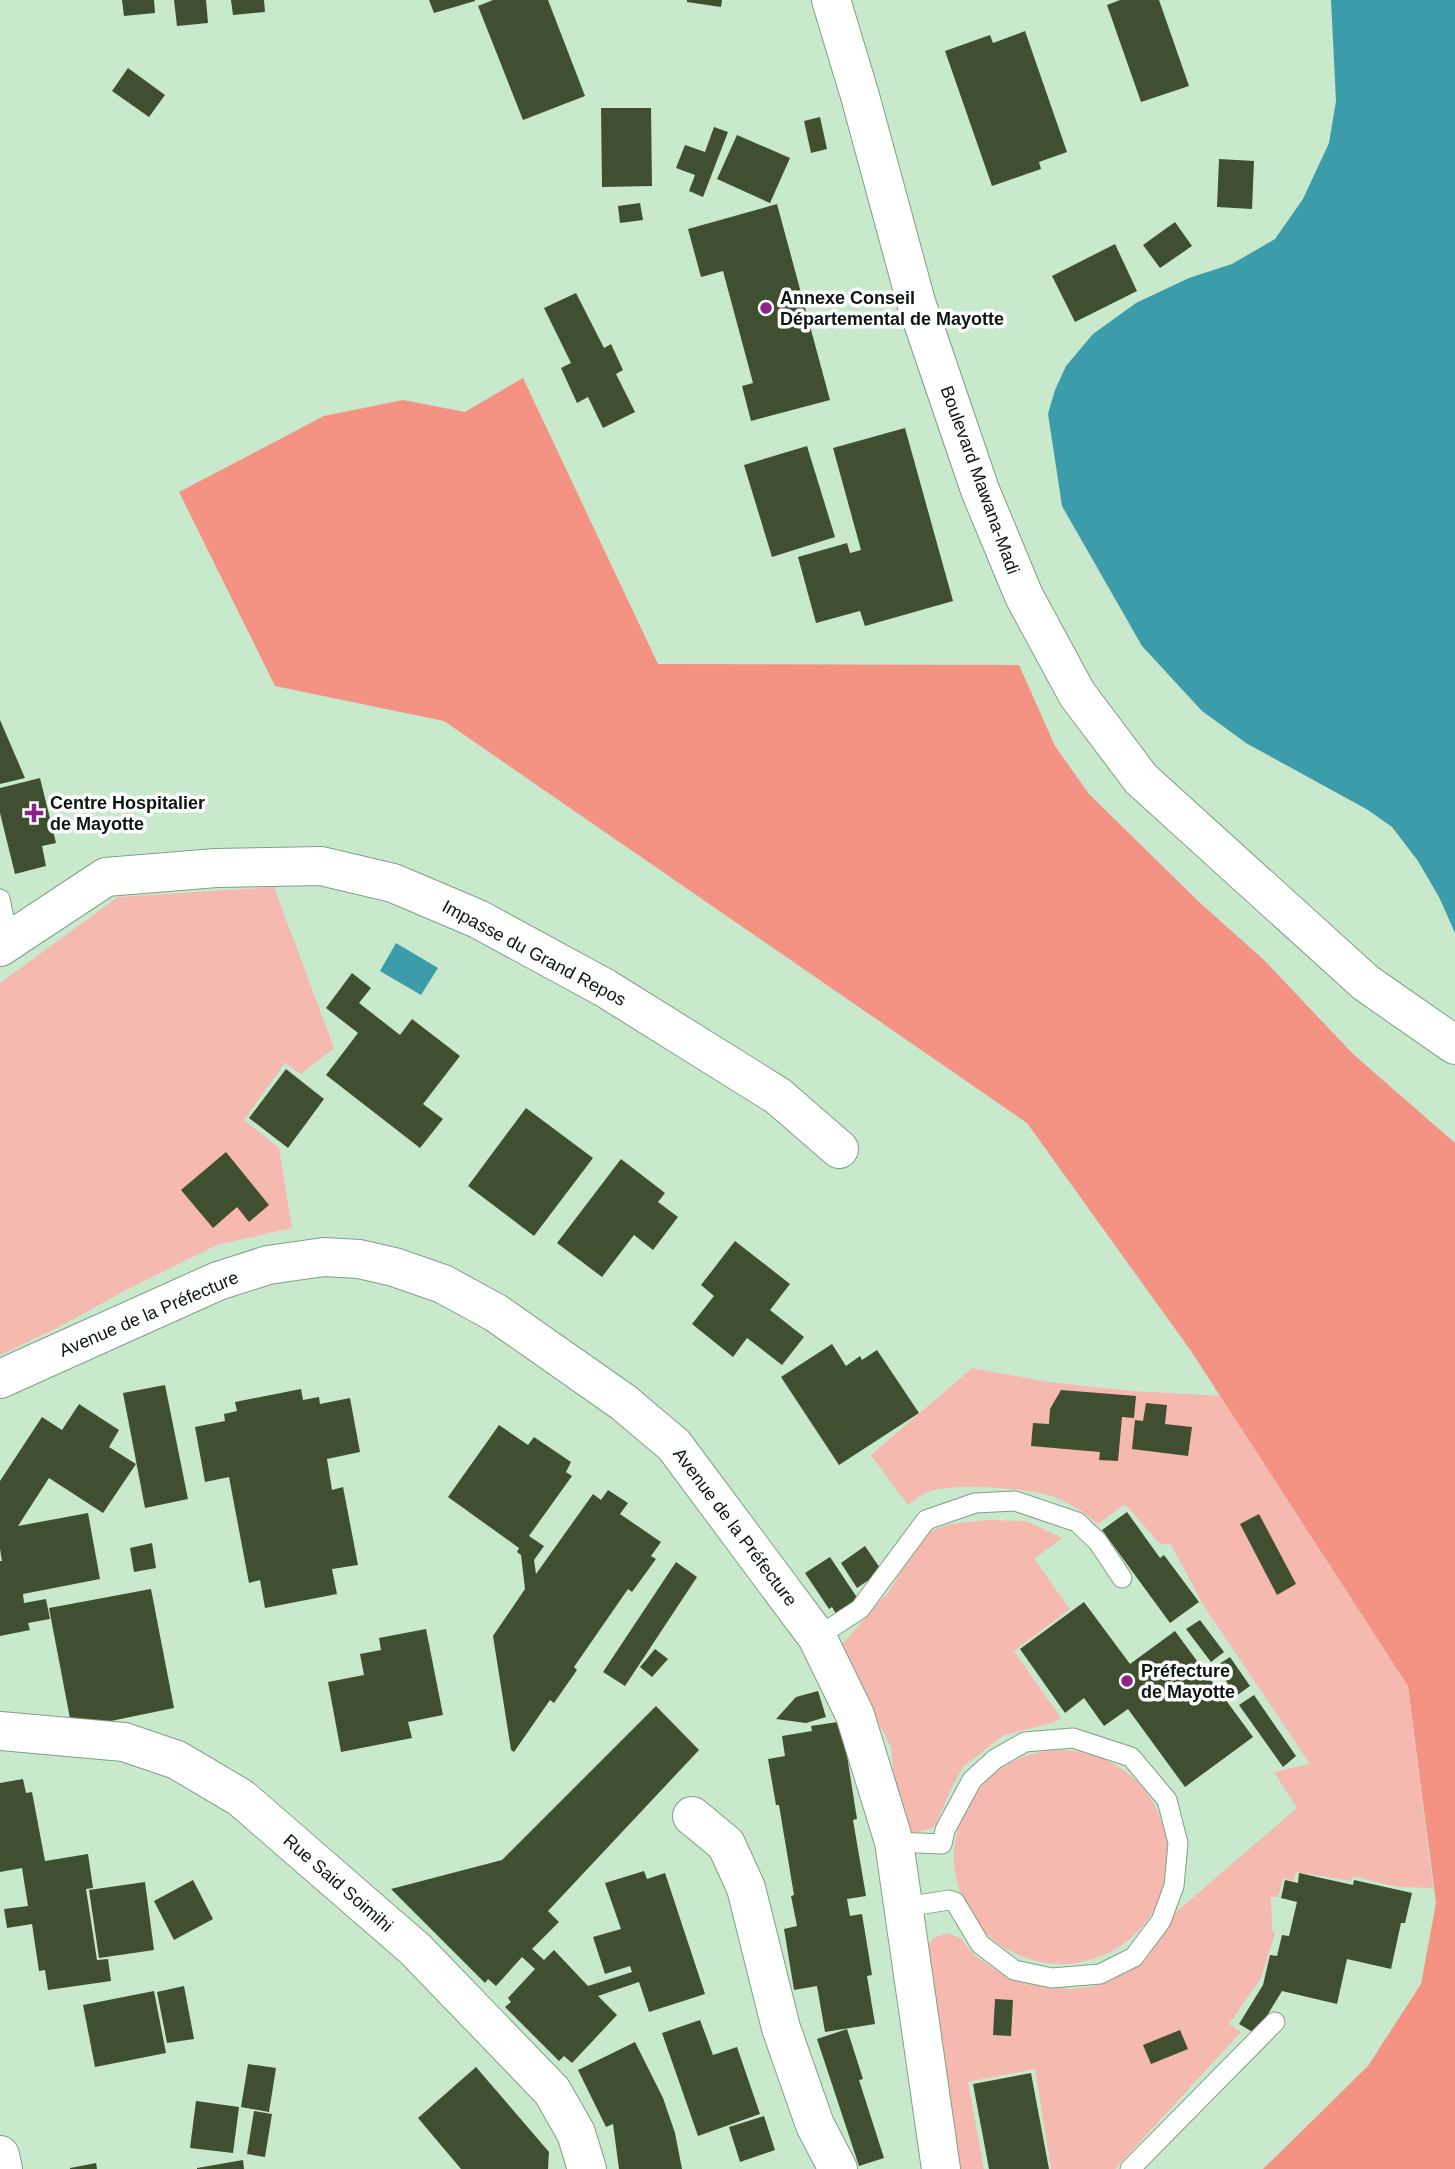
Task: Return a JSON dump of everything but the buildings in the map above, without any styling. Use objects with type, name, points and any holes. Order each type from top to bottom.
[{"type":"street","name":"Boulevard Mawana-Madi","points":[[831,0],[916,302],[980,490],[1024,596],[1077,694],[1141,779],[1366,983],[1455,1045]]},
{"type":"street","name":"Impasse du Grand Repos","points":[[4,944],[106,877],[216,868],[321,866],[393,883],[478,919],[605,988],[778,1096],[839,1149]]},
{"type":"street","name":"Avenue de la Préfecture","points":[[0,1379],[218,1281],[268,1265],[324,1257],[359,1259],[394,1267],[443,1284],[496,1313],[623,1402],[674,1445],[817,1637],[855,1715],[894,1842],[941,2169]]},
{"type":"street","name":"Rue Said Soimihi","points":[[0,1731],[124,1742],[177,1760],[241,1798],[415,1949],[552,2091],[576,2133],[587,2169]]},
{"type":"street","points":[[692,1816],[726,1844],[746,1888],[781,2028],[816,2125],[838,2169]]},
{"type":"street","points":[[0,2155],[2,2169]]},
{"type":"lane","points":[[0,899],[4,944]]},
{"type":"lane","points":[[817,1637],[860,1609],[926,1520],[975,1503],[1015,1501],[1076,1522],[1098,1542],[1122,1578]]},
{"type":"lane","points":[[894,1842],[942,1844],[945,1830],[972,1780],[995,1759],[1025,1742],[1073,1738],[1131,1757],[1167,1800],[1178,1843],[1174,1886],[1161,1921],[1134,1957],[1100,1974],[1052,1978],[1014,1970],[980,1944],[955,1902],[949,1900],[905,1908]]},
{"type":"lane","points":[[1130,2169],[1275,2022]]},
{"type":"shaded area","points":[[523,378],[658,664],[1019,665],[1055,746],[1089,794],[1198,901],[1264,960],[1353,1054],[1455,1143],[1455,2169],[1263,2169],[1368,2066],[1421,1984],[1436,1903],[1408,1686],[1191,1351],[1027,1123],[444,721],[275,686],[179,492],[324,416],[403,400],[465,412]]},
{"type":"shaded area","points":[[274,887],[334,1048],[301,1074],[285,1063],[244,1120],[279,1148],[292,1228],[217,1245],[0,1355],[0,983],[118,897]]},
{"type":"shaded area","points":[[972,1368],[1048,1382],[1132,1391],[1220,1396],[1408,1686],[1433,1888],[1398,1887],[1353,1876],[1351,1881],[1296,1872],[1293,1881],[1283,1878],[1278,1897],[1271,1897],[1272,1930],[1275,1933],[1261,1978],[1229,2024],[1241,2032],[1115,2169],[1051,2169],[1035,2069],[968,2082],[984,2169],[959,2169],[923,1950],[934,1938],[948,1933],[960,1938],[974,1955],[1011,1980],[1069,1989],[1095,1986],[1121,1974],[1145,1956],[1175,1913],[1297,1808],[1274,1772],[1310,1764],[1204,1606],[1170,1543],[1161,1545],[1125,1504],[1098,1524],[1057,1498],[1008,1489],[943,1489],[925,1493],[908,1505],[871,1455]]},
{"type":"shaded area","points":[[986,1520],[1026,1521],[1062,1538],[1034,1559],[1070,1609],[1014,1651],[1061,1718],[1052,1723],[1004,1735],[963,1767],[936,1824],[930,1829],[909,1834],[897,1818],[891,1747],[840,1647],[890,1590],[924,1533],[951,1524]]},
{"type":"shaded area","points":[[1061,1750],[1102,1758],[1137,1781],[1160,1816],[1168,1857],[1160,1898],[1137,1933],[1102,1956],[1061,1964],[1020,1956],[985,1933],[962,1898],[954,1857],[962,1816],[985,1781],[1020,1758]]},
{"type":"water","points":[[1331,0],[1455,0],[1455,933],[1439,897],[1418,861],[1392,827],[1368,810],[1246,743],[1202,711],[1142,646],[1062,506],[1048,414],[1066,366],[1093,334],[1136,303],[1189,278],[1232,264],[1275,239],[1303,199],[1329,143],[1336,101]]},
{"type":"water","points":[[396,943],[438,968],[421,995],[380,971]]},
{"type":"place","name":"Annexe Conseil Départemental de Mayotte","points":[[766,308]]},
{"type":"place","name":"Centre Hospitalier de Mayotte","points":[[34,813]]},
{"type":"place","name":"Préfecture de Mayotte","points":[[1127,1681]]}]
